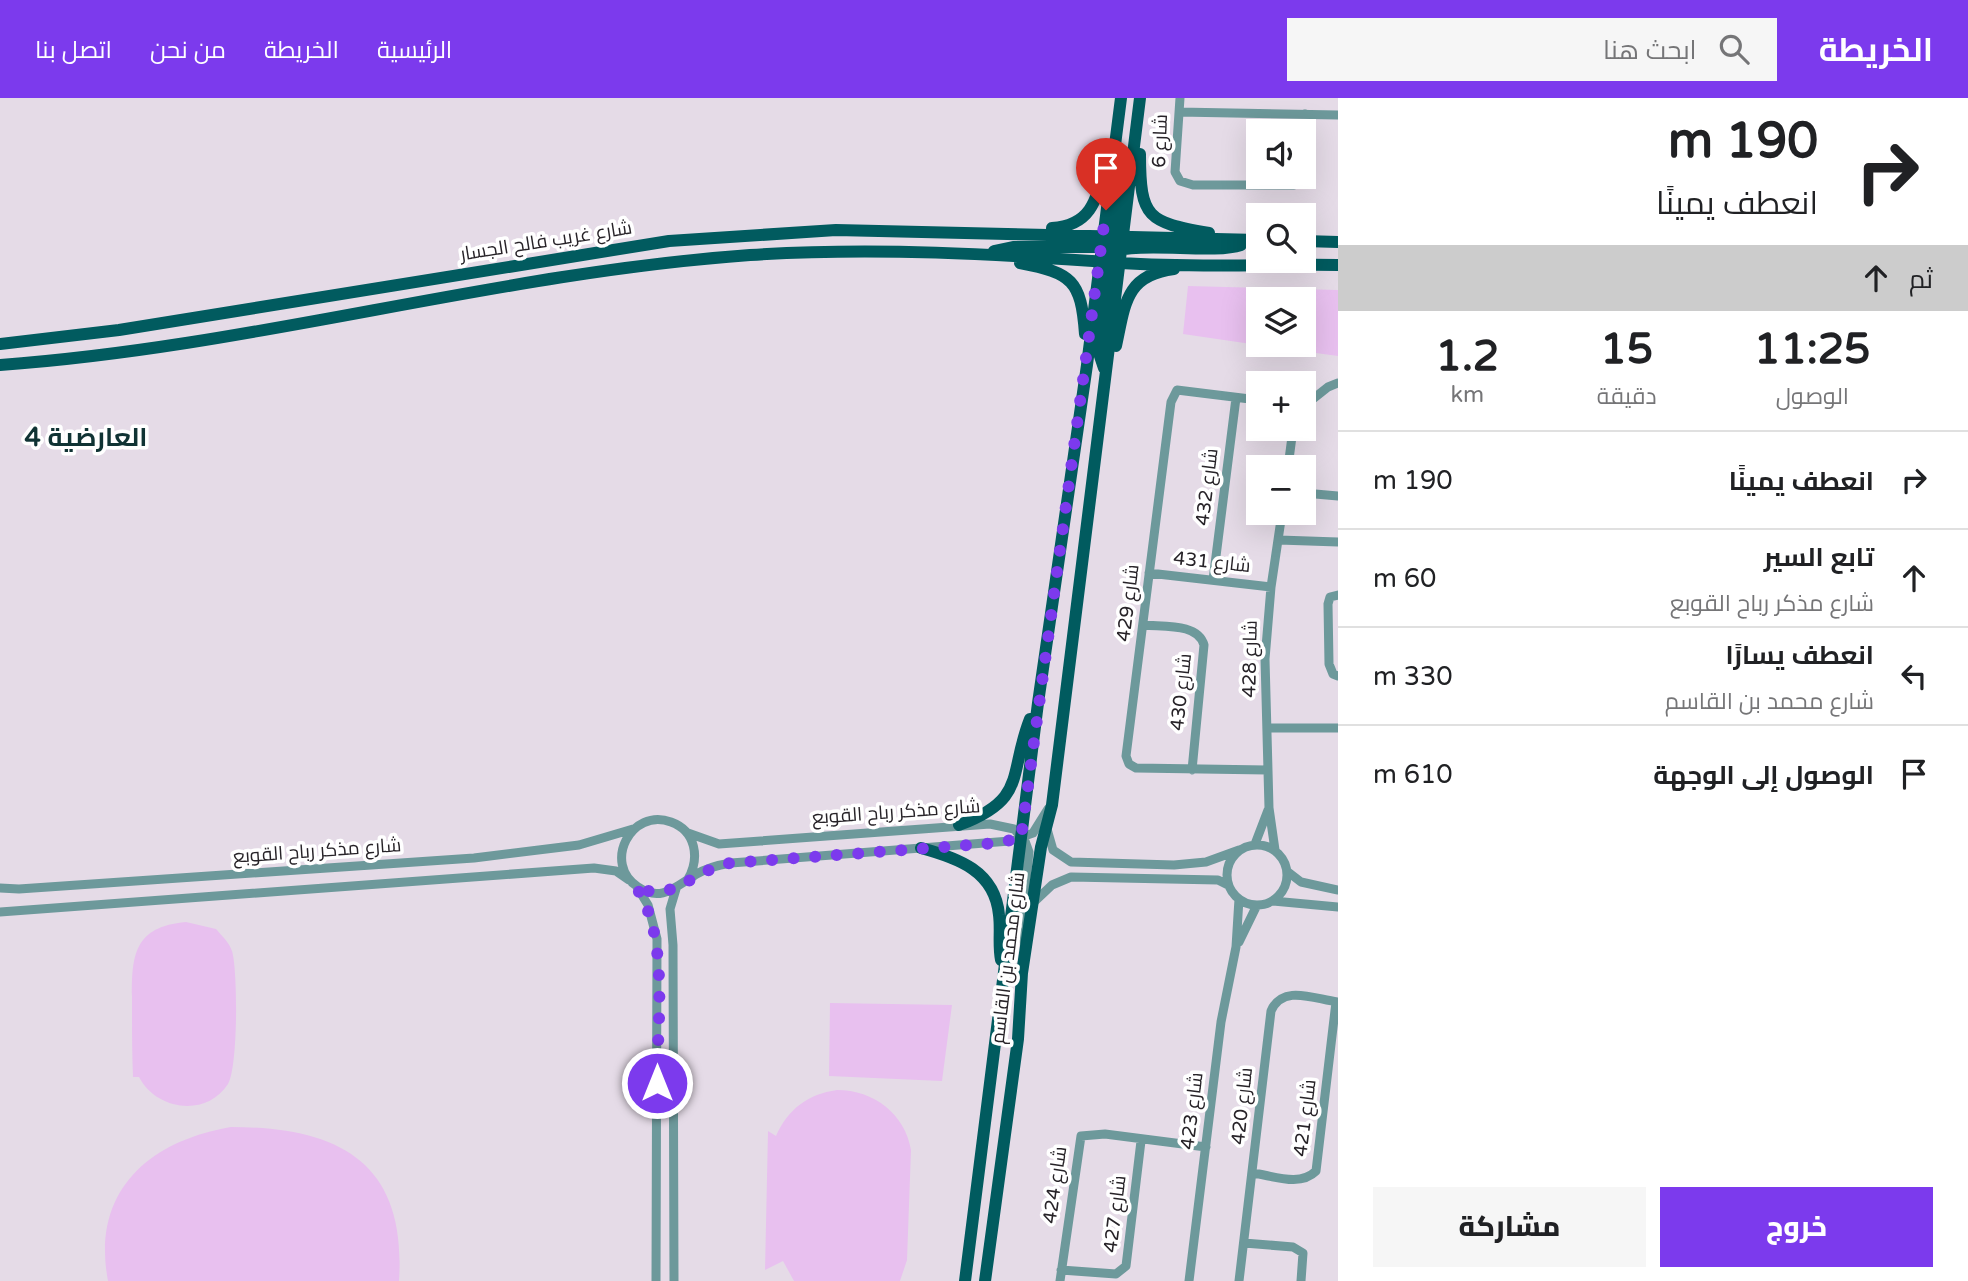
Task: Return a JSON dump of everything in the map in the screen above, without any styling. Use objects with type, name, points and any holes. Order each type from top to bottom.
[{"type":"main road","name":"شارع محمد بن القاسم","points":[[985,1281],[1027,948],[1041,847],[1052,805],[1105,394],[1116,133],[1121,98]]},
{"type":"main road","name":"شارع محمد بن القاسم","points":[[965,1281],[1038,702],[1087,365],[1140,101]]},
{"type":"main road","points":[[1140,101],[1140,194],[1153,216],[1166,225],[1246,238]]},
{"type":"main road","points":[[985,233],[1062,227],[1075,224],[1087,214],[1095,202],[1119,112]]},
{"type":"main road","name":"شارع غريب فالح الجسار","points":[[0,344],[118,330],[669,241],[836,230],[985,233],[1112,248]]},
{"type":"main road","points":[[982,255],[1013,247],[1209,250],[1246,242]]},
{"type":"main road","points":[[1112,248],[1223,264]]},
{"type":"main road","name":"شارع غريب فالح الجسار","points":[[0,365],[54,361],[232,335],[555,279],[678,262],[821,252],[982,255]]},
{"type":"main road","points":[[982,255],[1052,269],[1064,275],[1082,301],[1087,365]]},
{"type":"main road","points":[[1105,394],[1126,297],[1144,277],[1160,271],[1223,264],[1338,265]]},
{"type":"main road","points":[[959,825],[989,813],[1010,791],[1028,724],[1038,702]]},
{"type":"main road","points":[[921,848],[961,860],[989,885],[998,908],[1000,952],[1004,972]]},
{"type":"street","name":"شارع 6","points":[[1180,98],[1175,172],[1180,181],[1193,185],[1246,185]]},
{"type":"street","points":[[1179,112],[1338,115]]},
{"type":"street","name":"شارع 6","points":[[1304,114],[1304,119]]},
{"type":"street","points":[[1332,241],[1338,233]]},
{"type":"street","points":[[1316,396],[1338,383]]},
{"type":"street","name":"شارع 429","points":[[1246,399],[1177,390],[1171,402],[1126,756],[1129,764],[1136,768],[1267,770]]},
{"type":"street","name":"شارع 432","points":[[1213,580],[1236,398]]},
{"type":"street","points":[[1316,494],[1338,496]]},
{"type":"street","name":"شارع 428","points":[[1275,850],[1267,770],[1265,659],[1271,587],[1281,525]]},
{"type":"street","points":[[1279,540],[1338,542]]},
{"type":"street","name":"شارع 431","points":[[1149,573],[1271,587]]},
{"type":"street","points":[[1338,595],[1330,597],[1328,604],[1329,664],[1332,674],[1338,676]]},
{"type":"street","name":"شارع 430","points":[[1144,625],[1193,630],[1201,636],[1204,645],[1192,770]]},
{"type":"street","points":[[1267,728],[1338,728]]},
{"type":"street","points":[[1027,948],[1021,931],[1029,852],[1021,838],[1036,830],[1052,805]]},
{"type":"street","name":"شارع 428","points":[[1255,844],[1269,808]]},
{"type":"street","points":[[632,883],[655,894],[676,889],[688,879],[696,860],[695,850],[687,832],[678,824],[655,819],[634,828],[621,853],[632,883],[648,905],[657,939],[656,1280],[674,1279],[673,954],[670,915],[676,889]]},
{"type":"street","name":"شارع مذكر رباح القوبع","points":[[687,832],[702,840],[719,844],[997,824],[1014,829],[1021,838],[996,843],[731,863],[704,870],[688,879]]},
{"type":"street","name":"شارع مذكر رباح القوبع","points":[[0,888],[19,889],[474,858],[579,845],[634,828]]},
{"type":"street","points":[[1047,829],[1053,850],[1071,862],[1174,865],[1206,862],[1255,844],[1275,850],[1288,872],[1308,885],[1338,890]]},
{"type":"street","points":[[1228,885],[1228,865],[1239,850]]},
{"type":"street","points":[[1071,862],[1065,870],[1071,877]]},
{"type":"street","name":"شارع مذكر رباح القوبع","points":[[0,912],[594,868],[616,871],[632,883]]},
{"type":"street","points":[[1272,902],[1284,889],[1288,872]]},
{"type":"street","points":[[1034,902],[1052,885],[1071,877],[1218,880],[1228,885],[1239,899],[1257,905],[1272,902],[1338,907]]},
{"type":"street","name":"شارع 423","points":[[1189,1281],[1222,1022],[1236,947],[1239,899]]},
{"type":"street","name":"شارع 423","points":[[1236,947],[1257,905]]},
{"type":"street","name":"شارع 420","points":[[1239,1281],[1270,1011],[1276,999],[1287,994],[1337,1002]]},
{"type":"street","name":"شارع 421","points":[[1253,1173],[1297,1180],[1309,1178],[1316,1171],[1337,1002]]},
{"type":"street","name":"شارع 424","points":[[1060,1281],[1081,1136],[1105,1134],[1206,1147]]},
{"type":"street","name":"شارع 427","points":[[1061,1269],[1116,1274],[1126,1266],[1141,1140]]},
{"type":"street","points":[[1244,1242],[1293,1247],[1303,1253],[1301,1281]]},
{"type":"shaded area","points":[[1188,286],[1246,288],[1246,343],[1183,334]]},
{"type":"shaded area","points":[[1316,289],[1338,290],[1338,356],[1316,353]]},
{"type":"shaded area","points":[[186,922],[216,929],[231,948],[236,1019],[234,1059],[228,1084],[219,1095],[207,1102],[182,1106],[157,1097],[139,1077],[133,1077],[132,989],[134,960],[144,939],[168,925]]},
{"type":"shaded area","points":[[830,1003],[952,1005],[942,1081],[829,1076]]},
{"type":"shaded area","points":[[837,1090],[851,1091],[875,1099],[895,1115],[908,1137],[911,1150],[907,1260],[900,1281],[794,1281],[783,1261],[765,1270],[768,1131],[776,1136],[800,1104],[817,1095]]},
{"type":"shaded area","points":[[231,1127],[304,1134],[334,1145],[359,1160],[378,1180],[391,1207],[399,1241],[399,1281],[108,1281],[105,1249],[109,1221],[118,1196],[132,1176],[152,1158],[175,1144]]},
{"type":"district","name":"العارضية 4","points":[[86,437]]},
{"type":"route","points":[[657,1083],[657,939],[648,905],[635,886],[655,894],[666,893],[704,870],[722,864],[996,843],[1021,838],[1106,210]]}]
